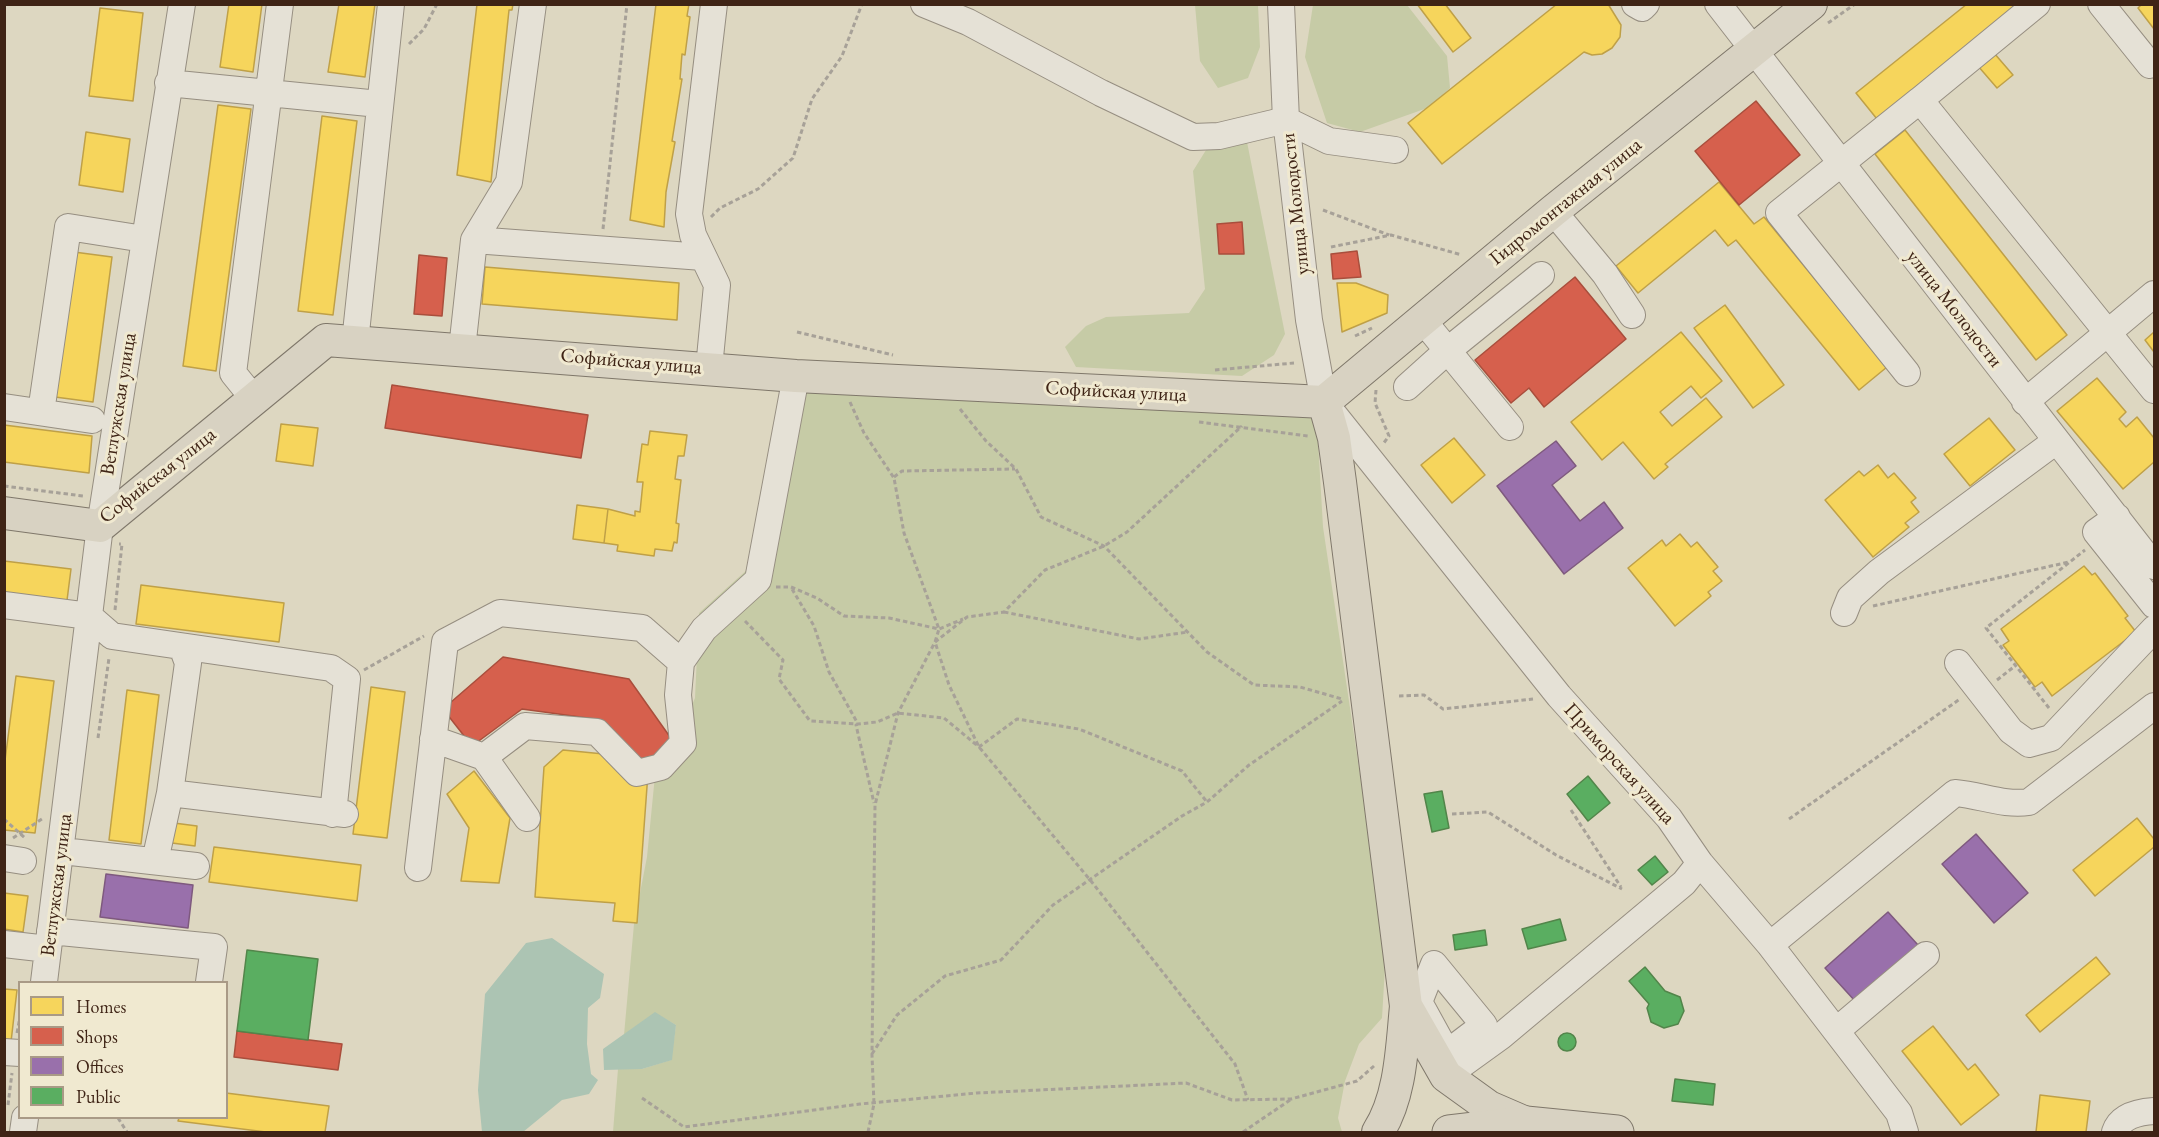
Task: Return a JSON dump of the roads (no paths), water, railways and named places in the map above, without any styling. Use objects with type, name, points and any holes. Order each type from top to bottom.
[{"type":"highway","points":[[1449,1132],[1527,1123],[1617,1132]]},
{"type":"main road","name":"Гидромонтажная улица","points":[[1324,402],[1421,318],[1552,211],[1756,51],[1811,4]]},
{"type":"main road","name":"Софийская улица","points":[[4,513],[102,512],[254,399],[327,340],[796,376],[1324,402]]},
{"type":"main road","points":[[1324,402],[1334,438],[1340,482],[1406,1006],[1431,1054],[1489,1107],[1527,1123]]},
{"type":"main road","points":[[1378,1132],[1391,1101],[1431,1054]]},
{"type":"street","name":"Ветлужская улица","points":[[44,981],[62,851],[102,512],[182,4]]},
{"type":"street","points":[[254,399],[233,373],[280,4]]},
{"type":"street","points":[[355,342],[391,4]]},
{"type":"street","points":[[462,349],[474,240],[509,182],[533,4]]},
{"type":"street","points":[[709,368],[717,285],[698,246],[689,214],[714,4]]},
{"type":"street","points":[[924,4],[968,22],[1101,93],[1193,138],[1219,136],[1286,120],[1329,141],[1395,150]]},
{"type":"street","name":"улица Молодости","points":[[1281,4],[1286,120],[1309,320],[1324,402]]},
{"type":"street","points":[[1635,4],[1642,8],[1646,4]]},
{"type":"street","name":"улица Молодости","points":[[1718,4],[2025,402],[2153,561]]},
{"type":"street","points":[[1907,373],[1779,213],[2037,4]]},
{"type":"street","points":[[2101,4],[2153,66]]},
{"type":"street","points":[[168,83],[379,104]]},
{"type":"street","points":[[1920,100],[2154,390]]},
{"type":"street","points":[[1552,211],[1605,274],[1632,315]]},
{"type":"street","points":[[41,412],[68,227],[144,239]]},
{"type":"street","points":[[474,240],[601,249],[698,246]]},
{"type":"street","points":[[1407,387],[1447,351],[1542,275]]},
{"type":"street","points":[[2025,402],[2154,294]]},
{"type":"street","points":[[1421,318],[1510,427]]},
{"type":"street","points":[[484,758],[525,726],[597,732],[637,773],[661,767],[683,742],[678,695],[681,662],[704,629],[758,580],[796,376]]},
{"type":"street","name":"Приморская улица","points":[[1324,402],[1559,696],[1669,818],[1700,863],[1770,945],[1899,1113],[1905,1132]]},
{"type":"street","points":[[4,406],[92,420]]},
{"type":"street","points":[[1844,613],[1850,598],[1879,572],[2056,441]]},
{"type":"street","points":[[2117,517],[2096,532],[2154,605]]},
{"type":"street","points":[[4,606],[89,616],[112,636],[331,668],[347,679],[339,814],[170,793]]},
{"type":"street","points":[[418,868],[445,642],[500,613],[642,628],[681,662]]},
{"type":"street","points":[[1958,663],[2011,731],[2029,744],[2051,738],[2154,629]]},
{"type":"street","points":[[155,861],[170,793],[188,663],[182,646]]},
{"type":"street","points":[[1770,945],[1955,793],[1979,795],[2010,805],[2029,802],[2154,706]]},
{"type":"street","points":[[433,739],[484,758],[527,818]]},
{"type":"street","points":[[62,851],[196,866]]},
{"type":"street","points":[[1431,1054],[1500,1037],[1684,883],[1700,863]]},
{"type":"street","points":[[4,944],[49,940],[214,947],[209,981]]},
{"type":"street","points":[[1836,1031],[1926,956]]},
{"type":"street","points":[[2115,1132],[2124,1119],[2154,1111]]}]
